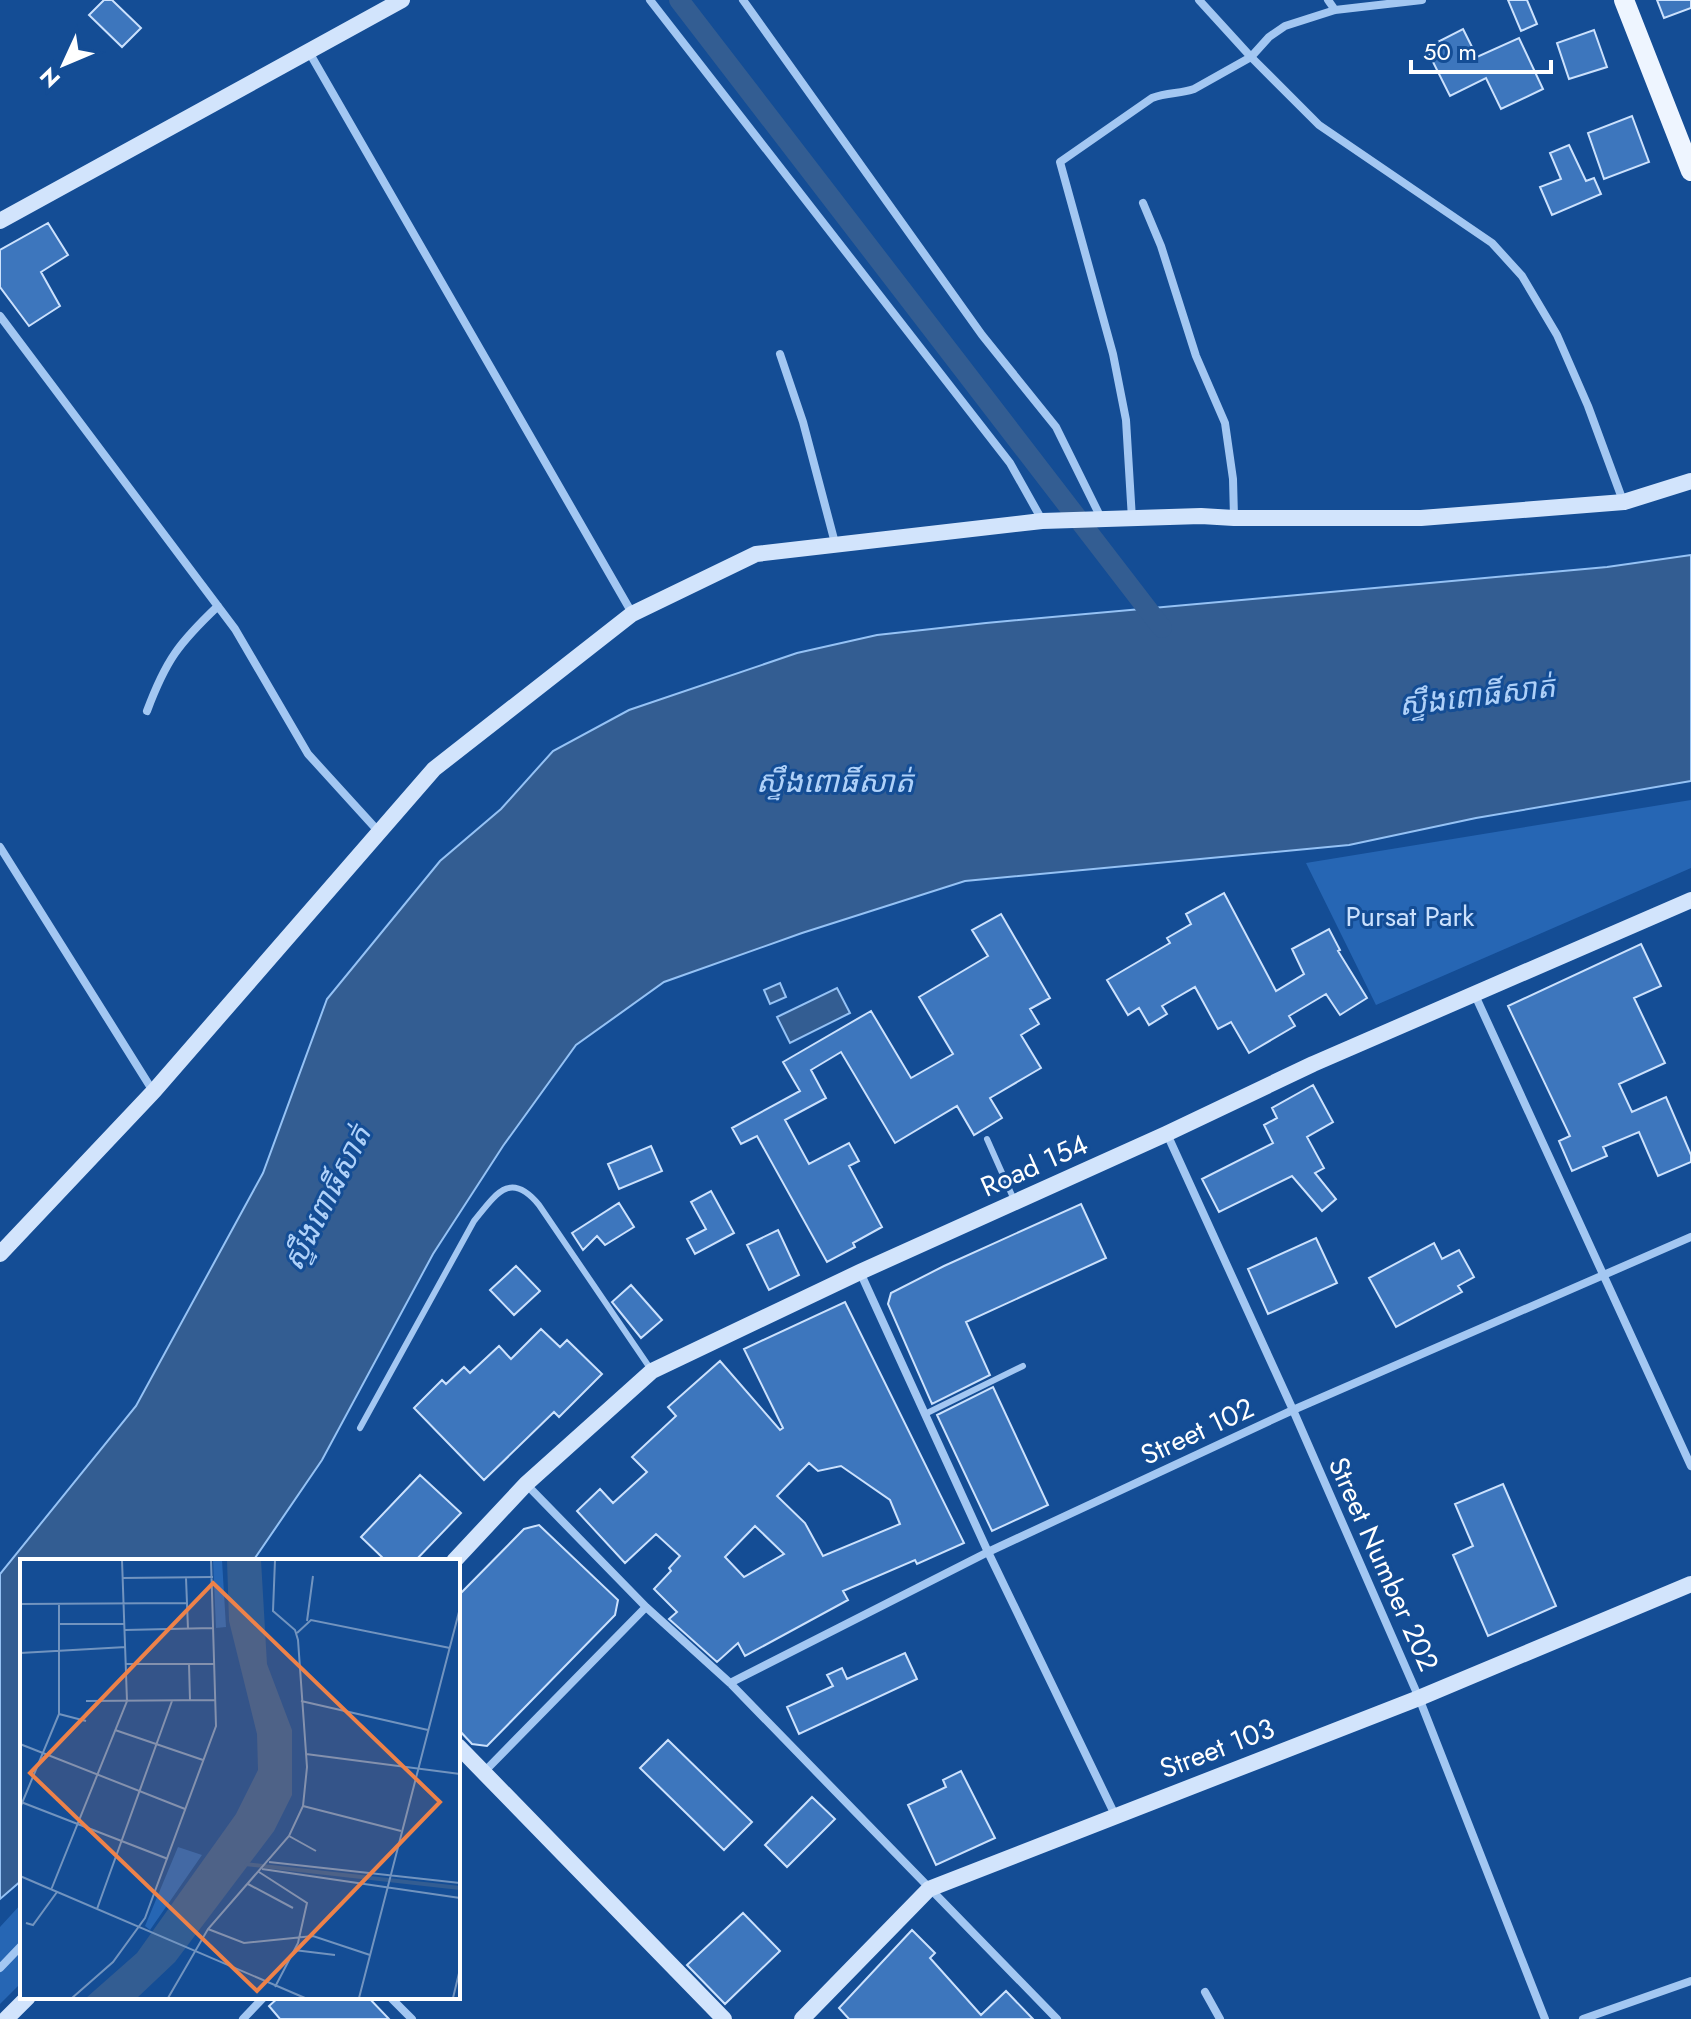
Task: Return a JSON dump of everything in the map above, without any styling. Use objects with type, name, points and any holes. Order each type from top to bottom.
[{"type":"main road","points":[[1624,0],[1691,171]]},
{"type":"street","points":[[0,221],[402,0]]},
{"type":"street","points":[[650,0],[1010,463],[1042,521]]},
{"type":"street","points":[[743,0],[982,335],[1056,427],[1096,521]]},
{"type":"street","points":[[1199,0],[1319,125],[1492,243],[1522,276],[1557,335],[1624,502]]},
{"type":"street","points":[[1328,0],[1335,10]]},
{"type":"street","points":[[1132,519],[1126,420],[1115,367],[1060,162],[1152,98],[1168,92],[1194,89],[1251,57],[1269,37],[1285,26],[1335,10],[1422,0]]},
{"type":"street","points":[[309,52],[632,614]]},
{"type":"street","points":[[1143,203],[1161,246],[1196,356],[1225,423],[1233,479],[1234,518]]},
{"type":"street","points":[[0,316],[235,629],[308,754],[379,832]]},
{"type":"street","points":[[780,354],[803,422],[835,543]]},
{"type":"street","points":[[0,1254],[154,1091],[434,769],[632,614],[756,554],[1042,521],[1201,516],[1421,518],[1624,502],[1691,481]]},
{"type":"street","points":[[147,711],[158,681],[175,650],[218,606]]},
{"type":"street","points":[[0,847],[154,1091]]},
{"type":"street","name":"Road 154","points":[[456,1559],[526,1484],[652,1371],[1313,1064],[1691,900]]},
{"type":"street","points":[[1474,993],[1691,1466]]},
{"type":"street","name":"Street Number 202","points":[[1166,1134],[1293,1410],[1419,1698],[1545,2019]]},
{"type":"street","name":"Street 102","points":[[730,1683],[988,1552],[1293,1410],[1691,1237]]},
{"type":"street","points":[[860,1272],[988,1552],[1115,1815]]},
{"type":"street","points":[[526,1484],[646,1607],[730,1683],[1057,2019]]},
{"type":"street","name":"Street 103","points":[[802,2019],[929,1889],[1419,1698],[1691,1584]]},
{"type":"street","points":[[484,1773],[646,1607]]},
{"type":"street","points":[[460,1748],[724,2019]]},
{"type":"street","points":[[0,1968],[20,1947]]},
{"type":"street","points":[[1583,2019],[1691,1981]]},
{"type":"street","points":[[1205,1992],[1220,2019]]},
{"type":"street","points":[[6,2019],[26,1999]]},
{"type":"street","points":[[243,2019],[262,1999]]},
{"type":"street","points":[[392,1999],[412,2019]]},
{"type":"lane","points":[[987,1139],[1015,1202]]},
{"type":"lane","points":[[360,1428],[474,1221],[495,1195],[507,1188],[518,1187],[528,1191],[652,1371]]},
{"type":"lane","points":[[925,1414],[1023,1366]]},
{"type":"green space","name":"Pursat Park","points":[[1691,800],[1691,868],[1376,1005],[1306,863]]},
{"type":"green space","points":[[20,1905],[20,1984],[0,2004],[0,1927]]},
{"type":"water","name":"ស្ទឹងពោធិ៍សាត់","points":[[1691,555],[1691,781],[1476,818],[1349,845],[965,881],[802,933],[664,982],[576,1045],[503,1146],[433,1254],[322,1460],[254,1559],[20,1559],[20,1882],[0,1899],[0,1574],[136,1406],[263,1173],[327,999],[440,861],[501,809],[553,751],[629,710],[797,653],[877,635],[1607,567]]},
{"type":"water","points":[[780,983],[786,997],[770,1004],[764,990]]},
{"type":"water","points":[[837,988],[850,1013],[790,1043],[777,1017]]},
{"type":"building","points":[[104,0],[112,0],[141,28],[122,47],[89,15]]},
{"type":"building","points":[[1508,0],[1527,0],[1537,24],[1521,31]]},
{"type":"building","points":[[1657,0],[1691,0],[1691,8],[1664,18]]},
{"type":"building","points":[[1463,29],[1477,57],[1519,38],[1543,89],[1501,109],[1486,78],[1450,96],[1426,48]]},
{"type":"building","points":[[1594,30],[1607,67],[1569,79],[1557,43]]},
{"type":"building","points":[[1632,116],[1649,162],[1604,179],[1588,133]]},
{"type":"building","points":[[1569,145],[1586,181],[1594,178],[1601,194],[1552,215],[1540,187],[1561,179],[1550,153]]},
{"type":"building","points":[[48,223],[68,255],[41,272],[60,306],[29,326],[0,287],[0,250]]},
{"type":"building","points":[[1224,893],[1276,991],[1304,974],[1292,949],[1329,929],[1338,951],[1367,998],[1340,1015],[1326,994],[1289,1016],[1295,1026],[1249,1053],[1231,1022],[1218,1029],[1195,987],[1162,1006],[1167,1014],[1149,1025],[1139,1008],[1128,1015],[1107,980],[1170,943],[1167,938],[1191,924],[1186,914]]},
{"type":"building","points":[[1001,914],[1050,998],[1030,1009],[1039,1024],[1021,1035],[1041,1068],[990,1098],[1002,1118],[974,1135],[957,1106],[895,1143],[841,1052],[811,1070],[826,1098],[785,1120],[809,1164],[849,1143],[859,1161],[849,1166],[882,1227],[827,1262],[757,1136],[741,1144],[732,1128],[800,1091],[783,1062],[871,1011],[911,1078],[953,1054],[919,997],[988,956],[972,930]]},
{"type":"building","points":[[1641,944],[1661,986],[1634,998],[1665,1063],[1619,1084],[1632,1112],[1666,1097],[1691,1155],[1691,1162],[1658,1176],[1639,1132],[1603,1147],[1607,1156],[1572,1171],[1559,1141],[1570,1136],[1508,1006]]},
{"type":"building","points":[[1313,1085],[1333,1122],[1307,1137],[1324,1168],[1315,1173],[1336,1199],[1322,1211],[1292,1176],[1219,1212],[1202,1179],[1273,1143],[1264,1125],[1277,1118],[1272,1108]]},
{"type":"building","points":[[651,1146],[662,1171],[619,1189],[608,1164]]},
{"type":"building","points":[[711,1191],[734,1233],[695,1254],[687,1239],[706,1229],[691,1202]]},
{"type":"building","points":[[619,1203],[634,1227],[605,1245],[597,1236],[583,1250],[572,1233]]},
{"type":"building","points":[[1081,1204],[1106,1258],[966,1322],[990,1375],[932,1404],[888,1304],[891,1293]]},
{"type":"building","points":[[778,1230],[799,1275],[769,1290],[747,1245]]},
{"type":"building","points":[[1316,1238],[1337,1283],[1268,1314],[1248,1269]]},
{"type":"building","points":[[1434,1243],[1442,1259],[1459,1250],[1474,1277],[1458,1286],[1462,1292],[1396,1327],[1369,1278]]},
{"type":"building","points":[[516,1266],[540,1291],[514,1315],[490,1290]]},
{"type":"building","points":[[631,1285],[662,1320],[641,1338],[612,1302]]},
{"type":"building","points":[[845,1302],[964,1543],[843,1591],[848,1600],[745,1656],[738,1643],[717,1662],[669,1619],[677,1612],[654,1589],[680,1556],[656,1534],[625,1563],[577,1511],[600,1489],[613,1503],[647,1472],[632,1457],[676,1416],[668,1407],[720,1361],[780,1430],[783,1428],[744,1349]],"holes":[[[809,1463],[818,1471],[841,1466],[890,1500],[900,1524],[823,1556],[805,1523],[777,1496]],[[755,1526],[784,1554],[744,1577],[725,1557]]]},
{"type":"building","points":[[541,1329],[560,1347],[567,1340],[602,1374],[559,1417],[554,1412],[484,1480],[414,1408],[442,1380],[446,1384],[464,1367],[470,1373],[499,1346],[511,1359]]},
{"type":"building","points":[[993,1387],[1048,1505],[992,1531],[937,1415]]},
{"type":"building","points":[[420,1475],[461,1513],[417,1559],[384,1559],[361,1537]]},
{"type":"building","points":[[1503,1484],[1556,1606],[1488,1636],[1453,1555],[1473,1546],[1455,1504]]},
{"type":"building","points":[[539,1525],[618,1600],[615,1615],[487,1746],[472,1744],[460,1731],[460,1594],[524,1529]]},
{"type":"building","points":[[905,1653],[917,1679],[799,1734],[787,1707],[833,1686],[827,1675],[842,1668],[847,1679]]},
{"type":"building","points":[[668,1740],[752,1822],[724,1850],[640,1768]]},
{"type":"building","points":[[961,1771],[995,1838],[936,1865],[908,1805],[946,1787],[943,1780]]},
{"type":"building","points":[[812,1797],[835,1819],[787,1867],[765,1845]]},
{"type":"building","points":[[743,1913],[780,1951],[725,2004],[687,1965]]},
{"type":"building","points":[[912,1930],[935,1953],[930,1958],[981,2015],[1006,1991],[1033,2019],[849,2019],[839,2008]]},
{"type":"building","points":[[277,1999],[370,1999],[389,2019],[280,2019],[269,2006]]},
{"type":"waterway","points":[[679,0],[1162,628]]}]
